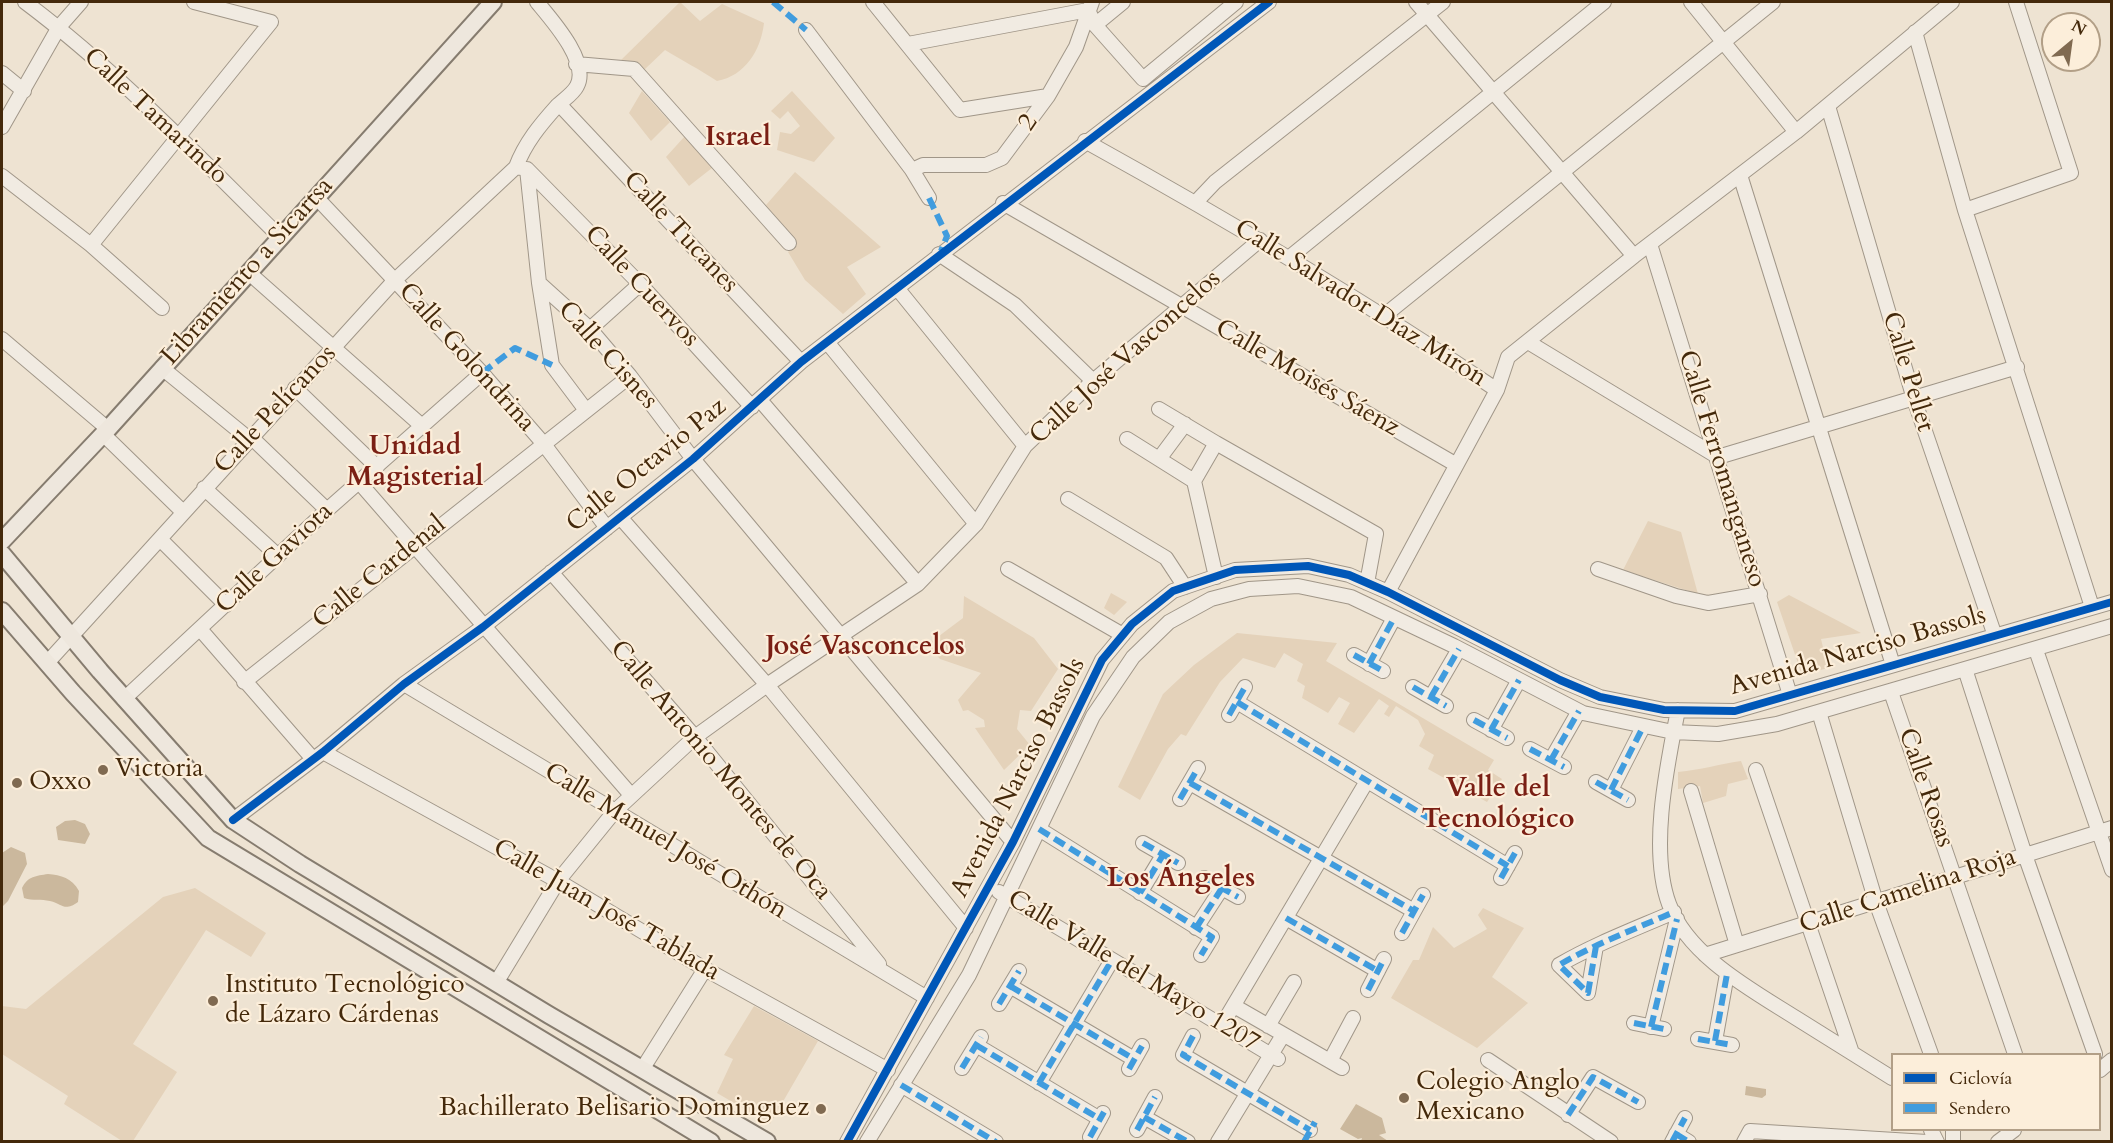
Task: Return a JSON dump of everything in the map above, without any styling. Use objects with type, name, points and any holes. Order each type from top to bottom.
[{"type":"main road","name":"Libramiento a Sicartsa","points":[[2,541],[105,432],[493,2]]},
{"type":"main road","points":[[2,554],[124,699],[233,820],[300,864],[549,1015],[767,1142]]},
{"type":"main road","points":[[2,611],[46,663],[208,838],[711,1142]]},
{"type":"main road","points":[[535,1037],[549,1015]]},
{"type":"street","name":"Calle Tamarindo","points":[[25,2],[59,27],[179,138],[280,237]]},
{"type":"street","points":[[2,127],[59,27],[81,2]]},
{"type":"street","points":[[91,245],[271,21],[194,2]]},
{"type":"street","points":[[537,2],[571,46],[576,63],[634,69],[789,243]]},
{"type":"street","points":[[873,2],[960,110],[1048,96]]},
{"type":"street","points":[[1095,25],[1123,2]]},
{"type":"street","points":[[908,44],[1090,6],[1095,25],[1143,79],[1236,2]]},
{"type":"street","name":"Calle Octavio Paz","points":[[233,820],[318,756],[404,684],[483,627],[693,459],[801,362],[1004,203],[1269,2]]},
{"type":"street","points":[[1416,2],[1634,256]]},
{"type":"street","points":[[1196,202],[1215,182],[1443,2]]},
{"type":"street","points":[[1290,258],[1604,2]]},
{"type":"street","points":[[1691,2],[1796,132]]},
{"type":"street","points":[[1385,315],[1722,40],[1773,2]]},
{"type":"street","points":[[1497,390],[1508,357],[1634,256],[1796,132],[1952,2]]},
{"type":"street","points":[[1965,210],[2071,173],[2016,2]]},
{"type":"street","name":"2","points":[[912,170],[923,165],[986,165],[1002,158],[1048,96],[1076,47],[1090,6]]},
{"type":"street","points":[[806,30],[912,170],[929,198]]},
{"type":"street","points":[[1915,32],[1965,210],[2092,607]]},
{"type":"street","name":"Calle Pelícanos","points":[[46,663],[72,638],[183,512],[395,280],[521,168],[532,136],[577,86],[579,73],[576,63]]},
{"type":"street","points":[[2,73],[24,90]]},
{"type":"street","name":"Calle Tucanes","points":[[559,104],[801,362]]},
{"type":"street","name":"Calle Pellet","points":[[1828,106],[1914,399],[1995,636]]},
{"type":"street","name":"Calle Salvador Díaz Mirón","points":[[1085,141],[1196,202],[1385,315],[1497,390],[1455,464],[1388,592]]},
{"type":"street","points":[[521,168],[552,365],[585,409]]},
{"type":"street","name":"Calle Cuervos","points":[[521,168],[640,284],[756,404],[918,584]]},
{"type":"street","points":[[1740,175],[1893,665]]},
{"type":"street","points":[[2,176],[91,245],[162,308]]},
{"type":"street","name":"Calle Golondrina","points":[[316,197],[482,373],[543,443],[607,528]]},
{"type":"street","name":"Calle Moisés Sáenz","points":[[1004,203],[1455,464]]},
{"type":"street","name":"Calle José Vasconcelos","points":[[496,982],[558,881],[630,795],[695,737],[767,685],[918,584],[976,524],[1025,446],[1093,381],[1179,306],[1260,240]]},
{"type":"street","name":"Calle Ferromanganeso","points":[[1650,244],[1790,695]]},
{"type":"street","points":[[939,254],[1015,305],[1093,381]]},
{"type":"street","points":[[248,272],[422,426]]},
{"type":"street","name":"Calle Cisnes","points":[[539,283],[590,329],[630,376],[693,459],[1013,842]]},
{"type":"street","points":[[590,329],[640,284]]},
{"type":"street","points":[[897,288],[1025,446]]},
{"type":"street","points":[[2,339],[105,432],[183,512]]},
{"type":"street","points":[[827,342],[976,524]]},
{"type":"street","points":[[1528,342],[1718,457],[2017,367]]},
{"type":"street","points":[[162,368],[250,438],[327,510]]},
{"type":"street","name":"Calle Gaviota","points":[[124,699],[327,510],[482,373]]},
{"type":"street","name":"Calle Cardenal","points":[[244,682],[585,409],[630,376]]},
{"type":"street","points":[[295,388],[377,467]]},
{"type":"street","points":[[1159,409],[1376,534],[1367,583]]},
{"type":"street","points":[[1158,459],[1185,424]]},
{"type":"street","points":[[1127,439],[1194,481]]},
{"type":"street","points":[[1216,442],[1194,481],[1216,577]]},
{"type":"street","points":[[359,482],[630,795]]},
{"type":"street","points":[[204,489],[278,556]]},
{"type":"street","points":[[1068,500],[1166,558],[1185,587]]},
{"type":"street","points":[[620,517],[767,685],[966,928]]},
{"type":"street","points":[[160,539],[226,605]]},
{"type":"street","name":"Avenida Narciso Bassols","points":[[847,1142],[1013,842],[1102,660],[1123,634],[1173,591],[1235,570],[1308,566],[1348,575],[1388,592],[1560,680],[1600,697],[1664,710],[1735,711],[2112,602]]},
{"type":"street","points":[[1598,568],[1676,596],[1708,603],[1760,594]]},
{"type":"street","points":[[1008,569],[1123,634]]},
{"type":"street","name":"Calle Antonio Montes de Oca","points":[[552,572],[695,737],[885,973]]},
{"type":"street","name":"Avenida Narciso Bassols","points":[[867,1142],[969,975],[1093,717],[1133,657],[1169,622],[1211,599],[1249,589],[1298,586],[1350,597],[1459,649],[1579,711],[1643,727],[1674,732],[1719,734],[1777,724],[2111,629]]},
{"type":"street","points":[[1369,663],[1394,618]]},
{"type":"street","name":"Calle Juan José Tablada","points":[[200,629],[244,682],[318,756],[558,881],[705,969],[888,1070]]},
{"type":"street","points":[[1431,697],[1459,649]]},
{"type":"street","points":[[2036,650],[2105,830],[2112,870]]},
{"type":"street","points":[[1354,655],[1383,671]]},
{"type":"street","points":[[1965,669],[2025,855],[2095,1053]]},
{"type":"street","points":[[1491,729],[1520,680]]},
{"type":"street","name":"Calle Manuel José Othón","points":[[404,684],[927,998]]},
{"type":"street","points":[[1229,715],[1245,687]]},
{"type":"street","points":[[1413,687],[1446,706]]},
{"type":"street","name":"Calle Rosas","points":[[1891,692],[2015,1053]]},
{"type":"street","points":[[1237,702],[1367,781],[1505,872],[1515,853]]},
{"type":"street","points":[[1678,710],[1660,831],[1663,872],[1669,905],[1705,955],[1726,974],[1891,1077]]},
{"type":"street","points":[[1551,760],[1579,711]]},
{"type":"street","points":[[1819,712],[1876,902],[1931,1053]]},
{"type":"street","points":[[1474,720],[1507,738]]},
{"type":"street","points":[[1611,790],[1643,727]]},
{"type":"street","points":[[1530,749],[1564,767]]},
{"type":"street","points":[[1048,768],[1064,776]]},
{"type":"street","points":[[1180,799],[1198,768]]},
{"type":"street","points":[[1756,770],[1852,1053]]},
{"type":"street","points":[[1222,1025],[1367,781]]},
{"type":"street","points":[[1596,782],[1628,800]]},
{"type":"street","points":[[1190,783],[1320,860],[1414,911]]},
{"type":"street","points":[[1691,791],[1737,945]]},
{"type":"street","points":[[1039,828],[1212,937],[1201,955]]},
{"type":"street","name":"Calle Camelina Roja","points":[[1705,955],[2105,830]]},
{"type":"street","points":[[1143,843],[1178,863]]},
{"type":"street","points":[[1140,893],[1163,855]]},
{"type":"street","points":[[1204,878],[1238,897]]},
{"type":"street","name":"Calle Valle del Mayo 1207","points":[[989,886],[1274,1057]]},
{"type":"street","points":[[1196,928],[1222,888]]},
{"type":"street","points":[[1402,933],[1423,896]]},
{"type":"street","points":[[1596,946],[1676,916]]},
{"type":"street","points":[[1634,1023],[1658,1028],[1676,916]]},
{"type":"street","points":[[1286,918],[1381,965],[1368,990]]},
{"type":"street","points":[[1039,1083],[1112,960]]},
{"type":"street","points":[[643,1068],[705,969]]},
{"type":"street","points":[[999,1004],[1019,971]]},
{"type":"street","points":[[1714,1041],[1726,974]]},
{"type":"street","points":[[1268,1026],[1294,982]]},
{"type":"street","points":[[1010,986],[1074,1024],[1131,1064],[1142,1046]]},
{"type":"street","points":[[1234,1006],[1336,1064],[1353,1018]]},
{"type":"street","points":[[1193,1036],[1183,1055],[1310,1131]]},
{"type":"street","points":[[1218,1142],[1250,1096],[1286,1037]]},
{"type":"street","points":[[1698,1039],[1732,1045]]},
{"type":"street","points":[[962,1068],[978,1041],[1039,1083],[1102,1115],[1090,1137]]},
{"type":"street","points":[[1488,1060],[1611,1142]]},
{"type":"street","points":[[1568,1115],[1593,1077],[1638,1102]]},
{"type":"street","points":[[900,1085],[996,1142]]},
{"type":"street","points":[[1228,1142],[1250,1096]]},
{"type":"street","points":[[1155,1097],[1140,1123],[1188,1142]]},
{"type":"street","points":[[1685,1119],[1674,1138],[1689,1142]]},
{"type":"street","points":[[1998,1142],[2013,1131]]},
{"type":"street","points":[[1747,1136],[1927,1142]]},
{"type":"shaded area","points":[[680,2],[700,21],[722,4],[764,23],[755,52],[743,68],[736,74],[717,81],[665,50],[644,70],[620,61]]},
{"type":"shaded area","points":[[642,91],[670,122],[651,141],[629,113]]},
{"type":"shaded area","points":[[792,91],[835,138],[814,162],[777,150],[780,132],[791,134],[800,126],[788,111],[780,119],[771,111]]},
{"type":"shaded area","points":[[685,136],[712,168],[689,186],[666,157]]},
{"type":"shaded area","points":[[795,172],[881,247],[847,267],[866,294],[843,314],[805,280],[788,252],[797,243],[766,205]]},
{"type":"shaded area","points":[[1648,521],[1681,532],[1698,594],[1623,570]]},
{"type":"shaded area","points":[[1111,593],[1127,602],[1114,615],[1104,608]]},
{"type":"shaded area","points":[[1789,595],[1861,633],[1821,639],[1828,668],[1802,675],[1777,602]]},
{"type":"shaded area","points":[[964,596],[1034,638],[1058,669],[1031,711],[1020,710],[1017,729],[1030,745],[1004,770],[975,728],[985,727],[984,720],[968,710],[963,711],[958,700],[981,673],[940,659],[927,645],[963,618]]},
{"type":"shaded area","points":[[1237,633],[1337,643],[1326,661],[1494,760],[1488,770],[1502,779],[1487,802],[1428,769],[1434,755],[1419,746],[1425,734],[1418,720],[1396,706],[1389,717],[1384,714],[1389,706],[1379,699],[1354,733],[1338,724],[1350,703],[1339,697],[1328,713],[1302,698],[1305,686],[1297,681],[1303,664],[1284,653],[1275,668],[1243,658],[1220,682],[1186,736],[1181,734],[1168,749],[1140,800],[1118,787],[1163,694],[1194,665]]},
{"type":"shaded area","points":[[1741,761],[1748,779],[1728,784],[1726,796],[1703,803],[1700,786],[1678,789],[1678,772]]},
{"type":"shaded area","points":[[75,820],[85,824],[90,834],[85,844],[58,840],[56,827],[65,821]]},
{"type":"shaded area","points":[[11,847],[25,853],[27,864],[8,901],[2,907],[2,853]]},
{"type":"shaded area","points":[[48,874],[70,880],[79,891],[78,902],[66,907],[50,901],[24,898],[22,888],[27,881],[33,877]]},
{"type":"shaded area","points":[[195,888],[266,933],[251,957],[206,930],[133,1044],[177,1072],[133,1141],[122,1141],[64,1104],[68,1096],[2,1054],[2,1006],[26,1009],[163,897]]},
{"type":"shaded area","points":[[1483,908],[1524,928],[1492,977],[1528,1003],[1477,1048],[1391,998],[1413,960],[1419,960],[1433,927],[1454,948],[1487,929],[1478,915]]},
{"type":"shaded area","points":[[754,1006],[818,1041],[770,1124],[717,1093],[733,1059],[724,1055]]},
{"type":"shaded area","points":[[1746,1086],[1766,1089],[1766,1095],[1762,1098],[1745,1095]]},
{"type":"shaded area","points":[[1356,1104],[1382,1118],[1386,1133],[1379,1135],[1388,1141],[1361,1141],[1362,1138],[1358,1139],[1340,1129]]},
{"type":"marked path","points":[[773,2],[806,30]]},
{"type":"marked path","points":[[929,198],[947,236],[941,251]]},
{"type":"marked path","points":[[482,373],[515,348],[552,365]]},
{"type":"marked path","points":[[1369,664],[1394,618]]},
{"type":"marked path","points":[[1431,697],[1459,649]]},
{"type":"marked path","points":[[1354,655],[1383,671]]},
{"type":"marked path","points":[[1491,730],[1519,680]]},
{"type":"marked path","points":[[1229,715],[1245,687]]},
{"type":"marked path","points":[[1413,687],[1446,706]]},
{"type":"marked path","points":[[1237,702],[1508,866]]},
{"type":"marked path","points":[[1551,760],[1579,711]]},
{"type":"marked path","points":[[1474,720],[1507,738]]},
{"type":"marked path","points":[[1611,790],[1643,727]]},
{"type":"marked path","points":[[1530,749],[1564,767]]},
{"type":"marked path","points":[[1180,799],[1198,768]]},
{"type":"marked path","points":[[1596,782],[1628,800]]},
{"type":"marked path","points":[[1190,783],[1414,911]]},
{"type":"marked path","points":[[1039,829],[1212,937],[1201,955]]},
{"type":"marked path","points":[[1143,843],[1178,863]]},
{"type":"marked path","points":[[1501,878],[1515,853]]},
{"type":"marked path","points":[[1140,893],[1163,855]]},
{"type":"marked path","points":[[1204,878],[1238,897]]},
{"type":"marked path","points":[[1196,928],[1222,888]]},
{"type":"marked path","points":[[1402,933],[1423,895]]},
{"type":"marked path","points":[[1596,946],[1588,993],[1559,965],[1601,943],[1674,912]]},
{"type":"marked path","points":[[1286,918],[1378,971]]},
{"type":"marked path","points":[[1651,1027],[1677,919]]},
{"type":"marked path","points":[[1368,990],[1384,959]]},
{"type":"marked path","points":[[1039,1083],[1112,960]]},
{"type":"marked path","points":[[999,1004],[1019,971]]},
{"type":"marked path","points":[[1715,1041],[1727,974]]},
{"type":"marked path","points":[[1010,986],[1134,1059]]},
{"type":"marked path","points":[[1634,1023],[1664,1029]]},
{"type":"marked path","points":[[1193,1036],[1183,1055],[1310,1130]]},
{"type":"marked path","points":[[962,1068],[981,1037]]},
{"type":"marked path","points":[[1698,1039],[1732,1045]]},
{"type":"marked path","points":[[976,1045],[1100,1119]]},
{"type":"marked path","points":[[1129,1069],[1142,1046]]},
{"type":"marked path","points":[[1568,1115],[1593,1077],[1638,1102]]},
{"type":"marked path","points":[[901,1085],[996,1142]]},
{"type":"marked path","points":[[1137,1130],[1155,1097]]},
{"type":"marked path","points":[[1090,1137],[1104,1112]]},
{"type":"marked path","points":[[1144,1117],[1188,1142]]},
{"type":"marked path","points":[[1672,1142],[1685,1118]]},
{"type":"marked path","points":[[1304,1142],[1315,1122]]},
{"type":"marked path","points":[[1676,1134],[1689,1142]]},
{"type":"cycle path","points":[[233,820],[323,752],[404,684],[483,627],[693,459],[801,362],[1269,2]]},
{"type":"cycle path","points":[[847,1142],[1013,842],[1102,660],[1132,624],[1173,591],[1235,570],[1308,566],[1349,575],[1388,592],[1560,680],[1600,697],[1664,710],[1735,711],[2112,602]]},
{"type":"place","name":"Victoria","points":[[103,770]]},
{"type":"place","name":"Oxxo","points":[[17,783]]},
{"type":"place","name":"Instituto Tecnológico de Lázaro Cárdenas","points":[[213,1001]]},
{"type":"place","name":"Colegio Anglo Mexicano","points":[[1404,1098]]},
{"type":"place","name":"Bachillerato Belisario Dominguez","points":[[821,1109]]},
{"type":"district","name":"Israel","points":[[738,139]]},
{"type":"district","name":"Unidad Magisterial","points":[[415,464]]},
{"type":"district","name":"José Vasconcelos","points":[[865,648]]},
{"type":"district","name":"Valle del Tecnológico","points":[[1498,806]]},
{"type":"district","name":"Los Ángeles","points":[[1181,880]]}]
